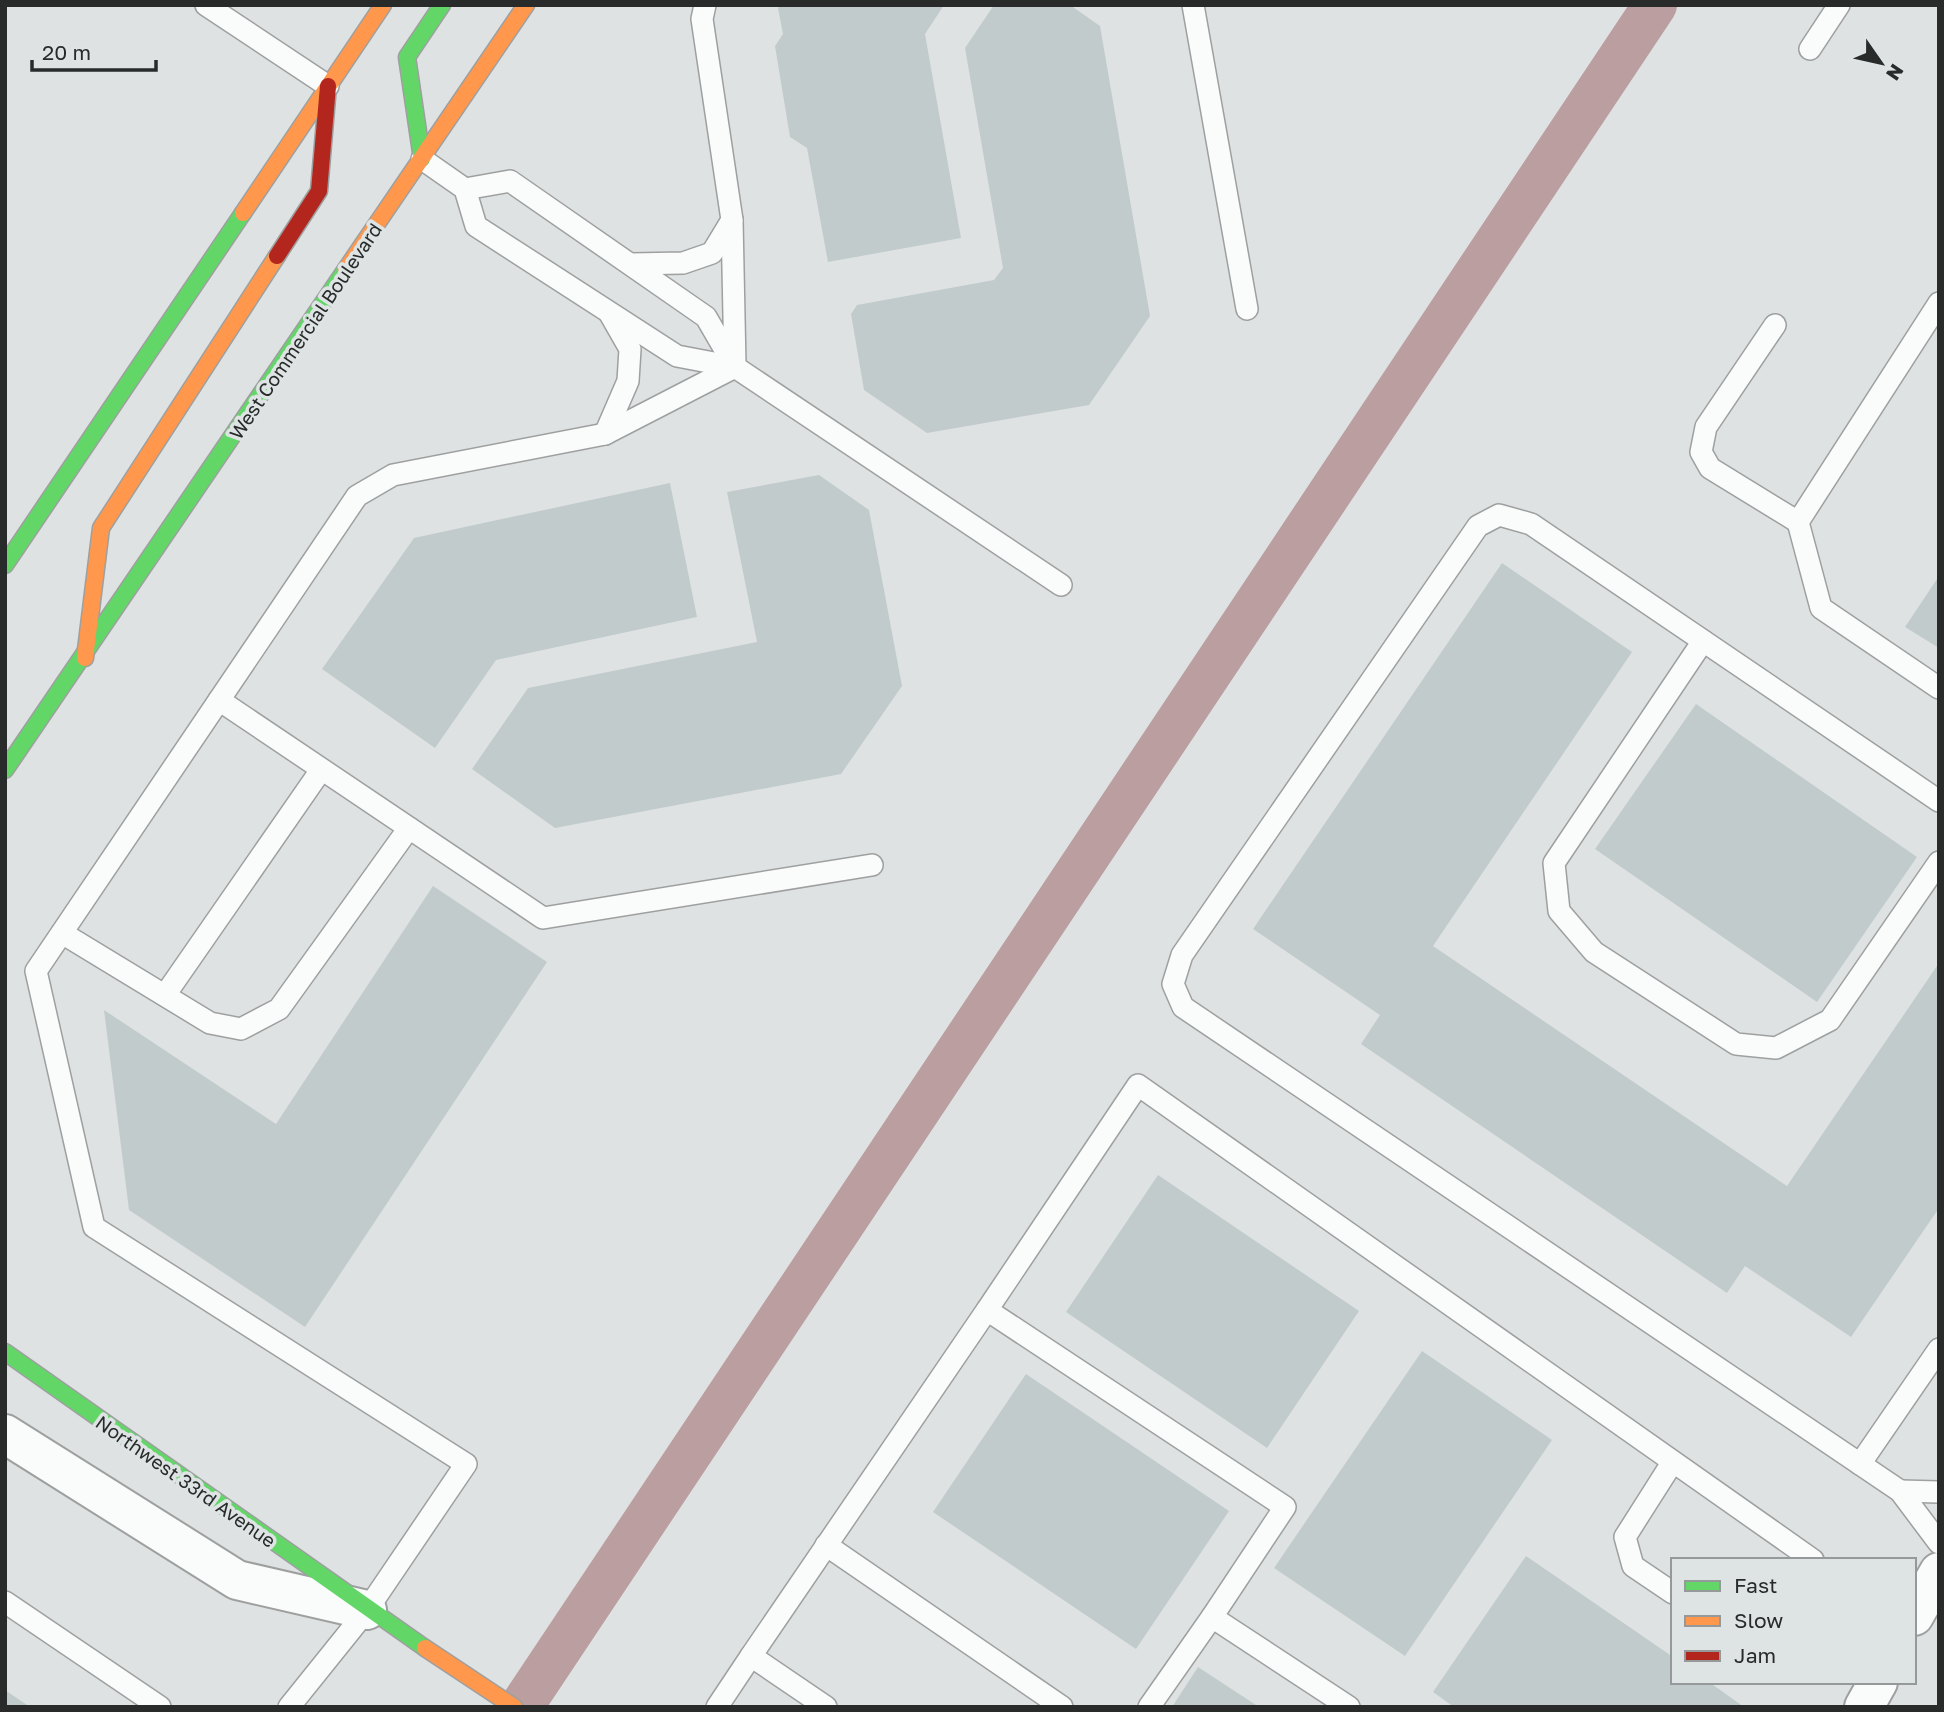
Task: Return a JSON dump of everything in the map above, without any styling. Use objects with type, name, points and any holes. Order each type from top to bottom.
[{"type":"main road","name":"West Commercial Boulevard","points":[[5,565],[383,5]]},
{"type":"main road","points":[[422,159],[407,57],[442,5]]},
{"type":"main road","name":"West Commercial Boulevard","points":[[5,770],[85,658],[526,5]]},
{"type":"main road","name":"West Commercial Boulevard","points":[[85,658],[101,528],[319,191],[328,86]]},
{"type":"main road","name":"Northwest 33rd Avenue","points":[[5,1352],[383,1620],[514,1707]]},
{"type":"street","name":"Northwest 33rd Avenue","points":[[5,1434],[237,1580],[383,1620]]},
{"type":"street","points":[[1864,1707],[1877,1684]]},
{"type":"lane","points":[[206,5],[328,86]]},
{"type":"lane","points":[[705,5],[702,19],[732,220],[735,367]]},
{"type":"lane","points":[[1192,5],[1247,309]]},
{"type":"lane","points":[[1810,49],[1839,5]]},
{"type":"lane","points":[[422,159],[465,189],[476,226],[677,356],[735,367],[1061,585]]},
{"type":"lane","points":[[465,189],[510,181],[706,317],[735,367]]},
{"type":"lane","points":[[632,264],[683,264],[712,253],[732,220]]},
{"type":"lane","points":[[1798,522],[1939,303]]},
{"type":"lane","points":[[605,434],[628,381],[630,349],[607,310]]},
{"type":"lane","points":[[1775,326],[1706,427],[1701,452],[1710,468],[1798,522],[1821,608],[1939,688]]},
{"type":"lane","points":[[289,1707],[383,1620],[466,1464],[94,1227],[36,971],[357,496],[393,475],[605,434],[735,367]]},
{"type":"lane","points":[[1939,801],[1531,524],[1499,516],[1478,526],[1182,955],[1173,984],[1183,1007],[1900,1491],[1939,1543]]},
{"type":"lane","points":[[1703,641],[1554,863],[1559,911],[1594,952],[1736,1044],[1776,1048],[1830,1020],[1939,862]]},
{"type":"lane","points":[[219,701],[543,918],[872,865]]},
{"type":"lane","points":[[165,995],[321,770]]},
{"type":"lane","points":[[62,933],[210,1023],[241,1030],[279,1009],[409,828]]},
{"type":"lane","points":[[717,1707],[1139,1084],[1672,1463],[1813,1558]]},
{"type":"lane","points":[[987,1310],[1284,1507],[1149,1707]]},
{"type":"lane","points":[[1860,1464],[1939,1349]]},
{"type":"lane","points":[[1671,1592],[1633,1566],[1625,1536],[1672,1463]]},
{"type":"lane","points":[[1900,1491],[1939,1492]]},
{"type":"lane","points":[[826,1545],[1062,1707]]},
{"type":"lane","points":[[5,1602],[160,1707]]},
{"type":"lane","points":[[1212,1617],[1349,1707]]},
{"type":"lane","points":[[751,1657],[826,1707]]},
{"type":"building","points":[[781,5],[944,5],[925,34],[961,238],[828,262],[807,148],[790,137],[775,46],[783,34],[778,8]]},
{"type":"building","points":[[994,5],[1070,5],[1100,26],[1150,316],[1089,405],[927,433],[864,390],[851,314],[857,305],[994,280],[1003,268],[965,48]]},
{"type":"building","points":[[819,475],[869,510],[902,686],[841,774],[555,828],[472,769],[528,688],[757,642],[727,492]]},
{"type":"building","points":[[670,483],[697,617],[496,660],[435,748],[322,669],[414,538]]},
{"type":"building","points":[[1502,563],[1632,652],[1433,946],[1787,1186],[1939,963],[1939,1208],[1851,1337],[1745,1266],[1727,1293],[1361,1044],[1380,1015],[1253,929]]},
{"type":"building","points":[[1939,576],[1939,648],[1905,627]]},
{"type":"building","points":[[1696,704],[1917,857],[1817,1002],[1595,849]]},
{"type":"building","points":[[433,886],[547,962],[305,1327],[129,1210],[104,1010],[276,1124]]},
{"type":"building","points":[[1158,1175],[1359,1311],[1267,1448],[1066,1312]]},
{"type":"building","points":[[1422,1351],[1552,1440],[1405,1656],[1274,1568]]},
{"type":"building","points":[[1026,1374],[1229,1511],[1136,1649],[933,1512]]},
{"type":"building","points":[[1526,1556],[1671,1656],[1671,1684],[1712,1684],[1744,1707],[1454,1707],[1433,1692]]},
{"type":"building","points":[[1198,1667],[1259,1707],[1172,1707]]},
{"type":"building","points":[[5,1690],[30,1707],[5,1707]]},
{"type":"waterway","points":[[521,1707],[1655,5]]},
{"type":"traffic: fast","points":[[422,159],[407,57],[442,5]]},
{"type":"traffic: fast","points":[[5,565],[243,213]]},
{"type":"traffic: fast","points":[[5,770],[346,269]]},
{"type":"traffic: fast","points":[[5,1352],[425,1648]]},
{"type":"traffic: slow","points":[[243,213],[383,5]]},
{"type":"traffic: slow","points":[[346,269],[526,5]]},
{"type":"traffic: slow","points":[[85,658],[101,528],[277,256]]},
{"type":"traffic: slow","points":[[425,1648],[514,1707]]},
{"type":"traffic: jam","points":[[277,256],[319,191],[328,86]]}]
